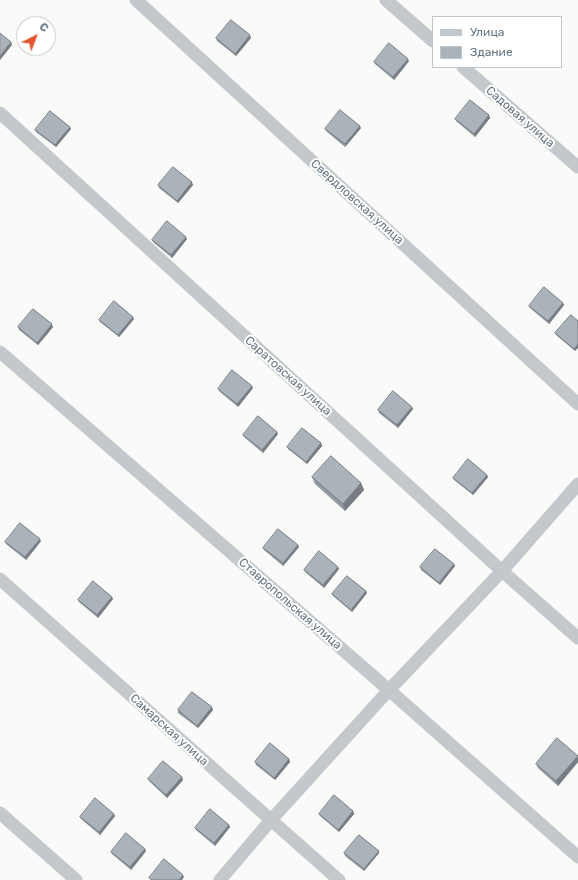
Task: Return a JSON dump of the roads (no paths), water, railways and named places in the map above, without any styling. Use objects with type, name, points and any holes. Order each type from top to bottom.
[{"type":"street","name":"Свердловская улица","points":[[136,0],[578,404]]},
{"type":"street","points":[[386,0],[432,40]]},
{"type":"street","name":"Садовая улица","points":[[464,68],[578,167]]},
{"type":"street","name":"Саратовская улица","points":[[0,113],[502,571],[578,638]]},
{"type":"street","name":"Ставропольская улица","points":[[0,352],[389,690],[578,857]]},
{"type":"street","points":[[220,880],[271,820],[389,690],[502,571],[578,484]]},
{"type":"street","name":"Самарская улица","points":[[0,579],[339,880]]},
{"type":"street","points":[[0,812],[76,880]]}]
